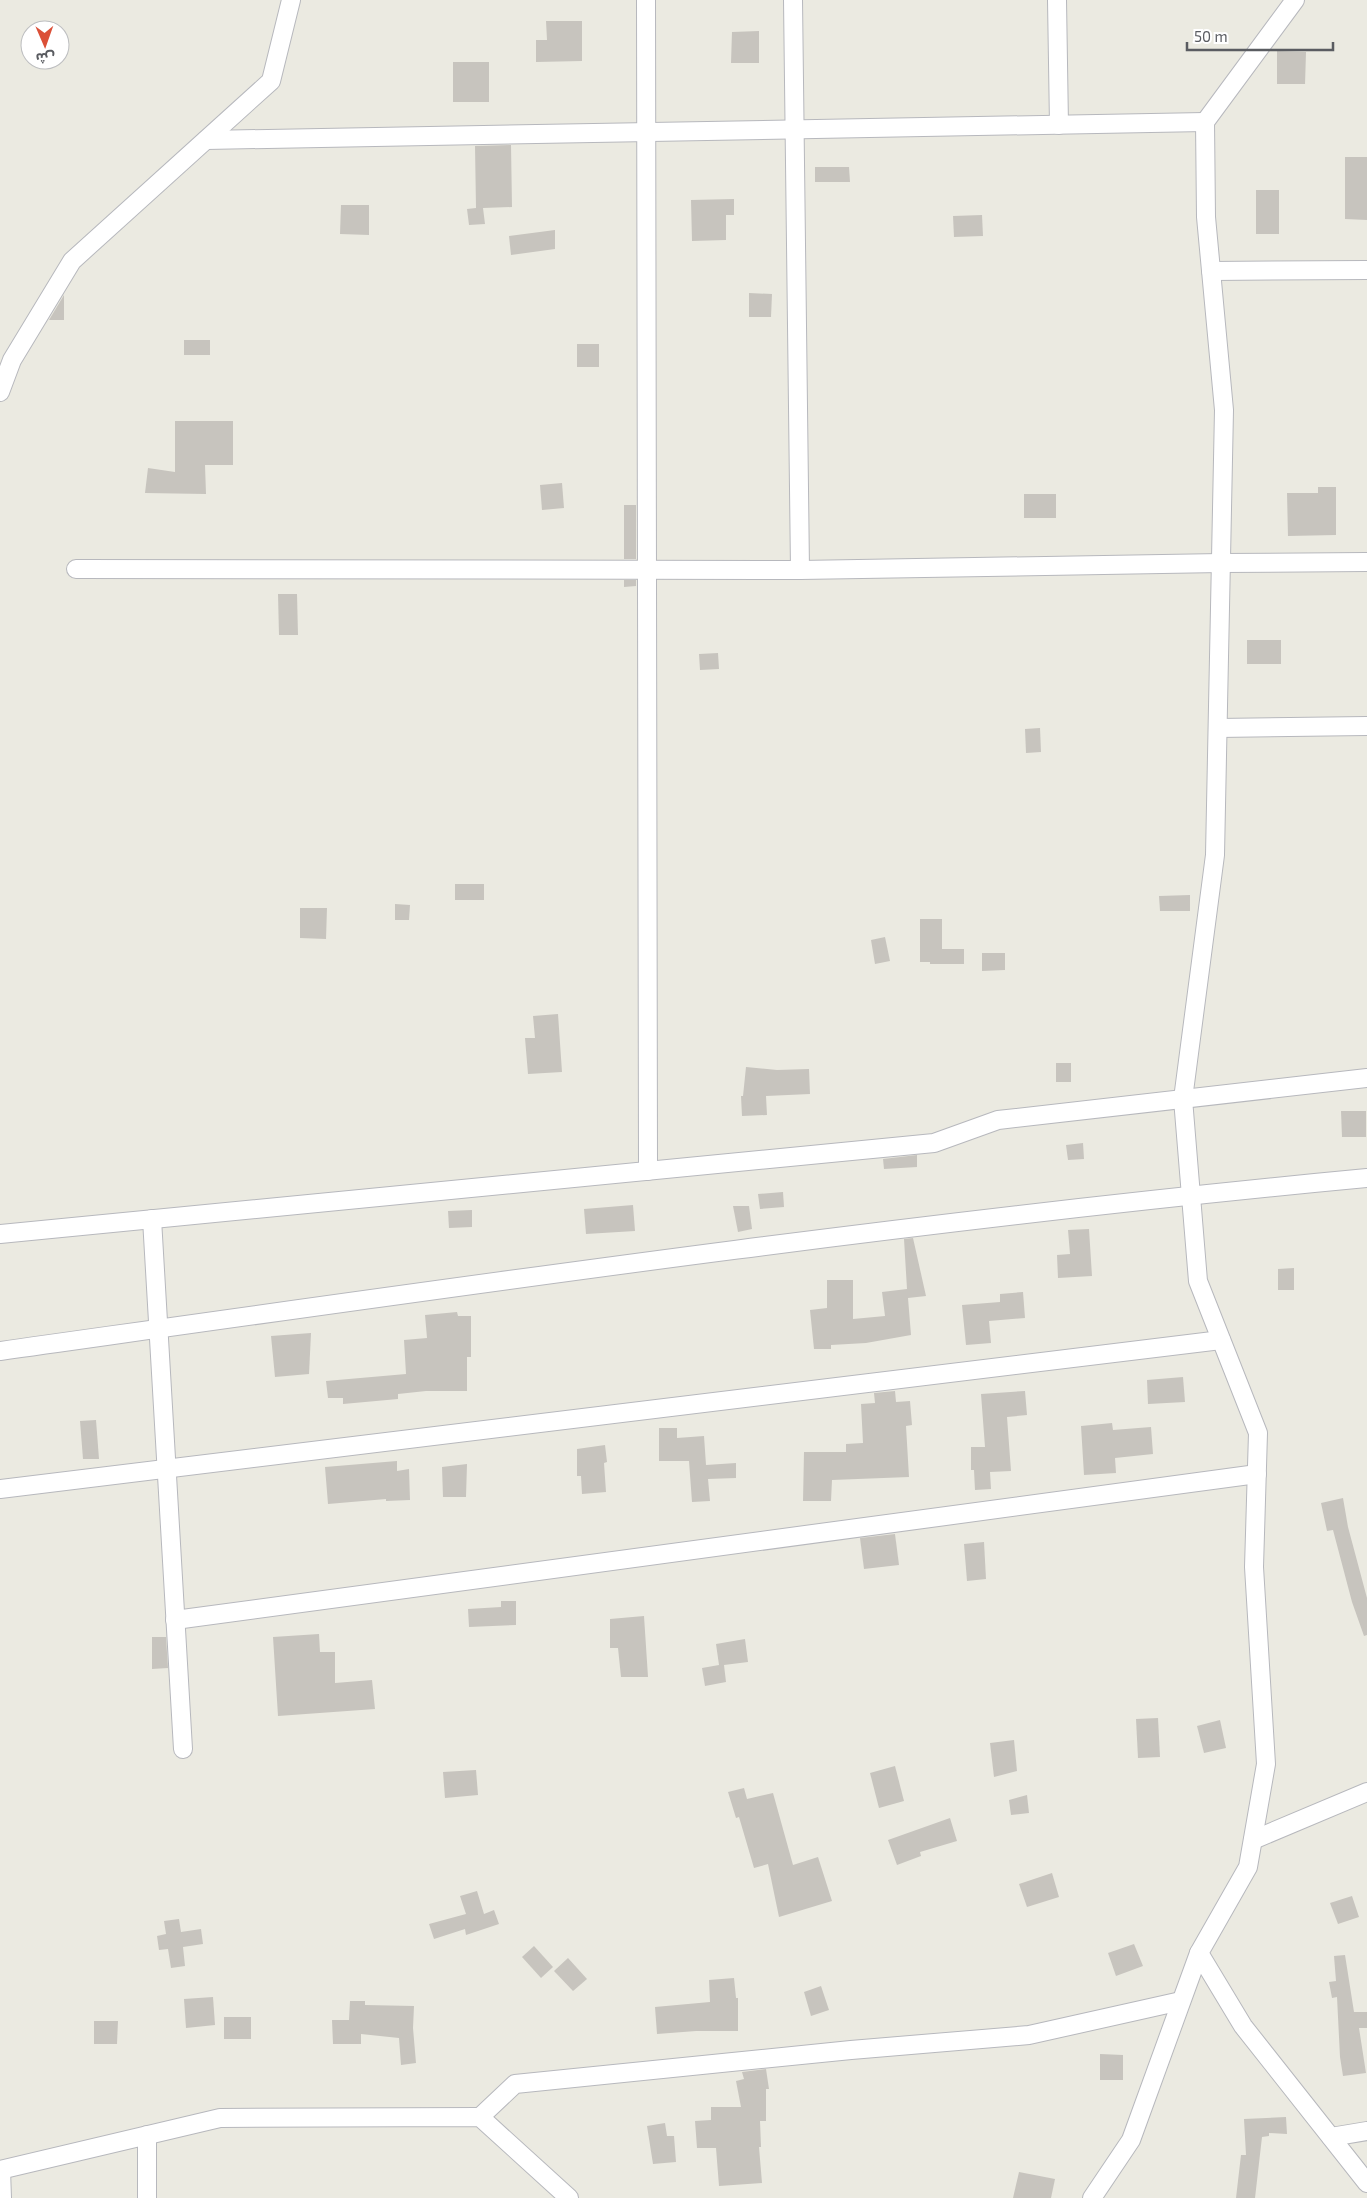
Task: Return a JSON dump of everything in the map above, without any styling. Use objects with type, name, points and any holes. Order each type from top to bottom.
[{"type":"street","points":[[0,392],[12,360],[72,261],[271,81],[290,0]]},
{"type":"street","points":[[646,0],[648,1171]]},
{"type":"street","points":[[793,0],[800,570]]},
{"type":"street","points":[[1057,0],[1059,125]]},
{"type":"street","points":[[1092,2198],[1131,2140],[1199,1953],[1248,1867],[1266,1764],[1254,1567],[1258,1433],[1198,1281],[1183,1099],[1215,855],[1218,728],[1224,410],[1206,218],[1205,122],[1295,0]]},
{"type":"street","points":[[206,140],[1205,122]]},
{"type":"street","points":[[1211,271],[1367,270]]},
{"type":"street","points":[[76,569],[800,570],[1367,562]]},
{"type":"street","points":[[1218,728],[1367,726]]},
{"type":"street","points":[[0,1234],[934,1144],[998,1120],[1367,1078]]},
{"type":"street","points":[[0,1352],[526,1277],[1191,1195],[1367,1178]]},
{"type":"street","points":[[152,1219],[183,1749]]},
{"type":"street","points":[[0,1489],[1221,1340]]},
{"type":"street","points":[[175,1620],[1257,1474]]},
{"type":"street","points":[[1252,1840],[1367,1792]]},
{"type":"street","points":[[1199,1953],[1243,2026],[1367,2183]]},
{"type":"street","points":[[480,2117],[515,2084],[851,2050],[1028,2035],[1181,2001]]},
{"type":"street","points":[[2,2198],[1,2170],[220,2118],[480,2117],[569,2198]]},
{"type":"street","points":[[1331,2137],[1367,2131]]},
{"type":"street","points":[[147,2135],[147,2198]]},
{"type":"building","points":[[546,21],[582,21],[582,61],[536,62],[536,40],[547,40]]},
{"type":"building","points":[[759,31],[759,63],[731,63],[732,32]]},
{"type":"building","points":[[1277,51],[1306,52],[1305,84],[1277,84]]},
{"type":"building","points":[[453,62],[489,62],[489,102],[453,102]]},
{"type":"building","points":[[511,145],[512,207],[483,208],[485,224],[469,225],[467,209],[476,208],[475,146]]},
{"type":"building","points":[[1345,157],[1367,157],[1367,220],[1345,219]]},
{"type":"building","points":[[815,167],[849,167],[850,182],[815,182]]},
{"type":"building","points":[[1256,190],[1279,190],[1279,234],[1256,234]]},
{"type":"building","points":[[734,199],[734,215],[726,215],[726,240],[692,241],[691,200]]},
{"type":"building","points":[[341,205],[369,205],[369,235],[340,234]]},
{"type":"building","points":[[982,215],[983,236],[954,237],[953,216]]},
{"type":"building","points":[[555,230],[555,249],[511,255],[509,236]]},
{"type":"building","points":[[749,293],[772,294],[771,317],[749,317]]},
{"type":"building","points":[[64,295],[64,320],[49,320]]},
{"type":"building","points":[[184,340],[210,340],[210,355],[184,355]]},
{"type":"building","points":[[577,344],[599,344],[599,367],[577,367]]},
{"type":"building","points":[[175,421],[233,421],[233,465],[205,465],[206,494],[145,493],[148,468],[175,472]]},
{"type":"building","points":[[562,483],[564,508],[542,510],[540,485]]},
{"type":"building","points":[[1318,487],[1336,487],[1336,535],[1288,536],[1287,493],[1318,493]]},
{"type":"building","points":[[1024,494],[1056,494],[1056,518],[1024,518]]},
{"type":"building","points":[[624,505],[636,505],[636,559],[624,559]]},
{"type":"building","points":[[624,580],[636,580],[636,586],[624,587]]},
{"type":"building","points":[[278,594],[297,594],[298,635],[279,635]]},
{"type":"building","points":[[1247,640],[1281,640],[1281,664],[1247,664]]},
{"type":"building","points":[[718,653],[719,669],[700,670],[699,654]]},
{"type":"building","points":[[1040,728],[1041,752],[1026,753],[1025,729]]},
{"type":"building","points":[[455,884],[484,884],[484,900],[455,900]]},
{"type":"building","points":[[1190,895],[1190,911],[1160,911],[1159,896]]},
{"type":"building","points":[[395,904],[410,905],[409,920],[395,920]]},
{"type":"building","points":[[300,908],[327,908],[326,939],[300,938]]},
{"type":"building","points":[[920,919],[942,919],[942,949],[964,949],[964,964],[930,964],[930,962],[920,962]]},
{"type":"building","points":[[885,937],[890,961],[875,964],[871,940]]},
{"type":"building","points":[[982,953],[1005,953],[1005,970],[982,971]]},
{"type":"building","points":[[558,1014],[562,1072],[528,1074],[525,1038],[535,1038],[533,1016]]},
{"type":"building","points":[[1056,1063],[1071,1063],[1071,1082],[1056,1082]]},
{"type":"building","points":[[746,1067],[777,1070],[809,1069],[810,1094],[766,1096],[767,1115],[742,1116],[741,1096],[743,1096]]},
{"type":"building","points":[[1341,1111],[1366,1111],[1366,1137],[1342,1137]]},
{"type":"building","points":[[1083,1143],[1084,1159],[1068,1160],[1066,1145]]},
{"type":"building","points":[[917,1155],[917,1167],[884,1169],[883,1159]]},
{"type":"building","points":[[783,1192],[784,1207],[760,1209],[758,1194]]},
{"type":"building","points":[[633,1205],[635,1231],[586,1234],[584,1209]]},
{"type":"building","points":[[733,1206],[749,1206],[752,1229],[738,1232]]},
{"type":"building","points":[[472,1210],[472,1227],[449,1228],[448,1211]]},
{"type":"building","points":[[1089,1229],[1092,1276],[1058,1278],[1057,1255],[1070,1254],[1068,1230]]},
{"type":"building","points":[[913,1238],[926,1296],[908,1298],[911,1335],[866,1343],[831,1345],[831,1349],[814,1349],[810,1310],[827,1308],[827,1280],[853,1280],[853,1319],[885,1316],[882,1292],[907,1289],[904,1239]]},
{"type":"building","points":[[1294,1268],[1294,1290],[1278,1290],[1278,1269]]},
{"type":"building","points":[[1023,1292],[1025,1318],[989,1321],[991,1343],[966,1345],[962,1305],[1000,1302],[1000,1294]]},
{"type":"building","points":[[457,1312],[458,1316],[471,1316],[471,1357],[467,1357],[467,1391],[426,1391],[398,1394],[398,1399],[343,1404],[343,1398],[328,1398],[326,1381],[406,1374],[404,1340],[427,1338],[425,1315]]},
{"type":"building","points":[[311,1333],[309,1374],[275,1377],[271,1336]]},
{"type":"building","points":[[1183,1377],[1185,1402],[1148,1404],[1147,1380]]},
{"type":"building","points":[[895,1391],[896,1402],[910,1401],[912,1425],[906,1426],[909,1477],[832,1480],[831,1501],[803,1501],[804,1452],[846,1452],[846,1444],[863,1443],[861,1404],[875,1403],[874,1393]]},
{"type":"building","points":[[1025,1391],[1027,1415],[1007,1417],[1011,1471],[990,1472],[991,1489],[975,1490],[974,1470],[971,1470],[971,1447],[985,1447],[981,1394]]},
{"type":"building","points":[[96,1420],[99,1459],[83,1459],[80,1421]]},
{"type":"building","points":[[1112,1423],[1113,1430],[1151,1427],[1153,1454],[1115,1458],[1116,1473],[1084,1475],[1081,1426]]},
{"type":"building","points":[[659,1428],[677,1428],[677,1438],[704,1436],[706,1465],[736,1463],[736,1478],[708,1479],[710,1501],[692,1502],[689,1461],[659,1461]]},
{"type":"building","points":[[605,1445],[607,1462],[604,1463],[606,1492],[582,1494],[581,1476],[577,1476],[577,1449]]},
{"type":"building","points":[[397,1461],[397,1471],[409,1469],[410,1500],[386,1501],[386,1499],[328,1504],[325,1467]]},
{"type":"building","points":[[467,1464],[466,1497],[443,1497],[442,1467]]},
{"type":"building","points":[[1343,1498],[1348,1527],[1367,1598],[1367,1635],[1364,1636],[1352,1602],[1333,1530],[1327,1531],[1321,1503]]},
{"type":"building","points":[[895,1534],[899,1565],[864,1569],[860,1538]]},
{"type":"building","points":[[984,1542],[986,1579],[967,1581],[964,1544]]},
{"type":"building","points":[[501,1601],[516,1601],[516,1625],[469,1627],[468,1609],[501,1607]]},
{"type":"building","points":[[644,1616],[648,1677],[621,1677],[618,1648],[610,1648],[610,1619]]},
{"type":"building","points":[[319,1634],[320,1652],[335,1652],[335,1683],[372,1680],[375,1709],[278,1716],[273,1637]]},
{"type":"building","points":[[152,1637],[166,1637],[168,1668],[152,1669]]},
{"type":"building","points":[[745,1639],[748,1662],[724,1665],[726,1682],[705,1686],[702,1668],[719,1665],[716,1644]]},
{"type":"building","points":[[1158,1718],[1160,1757],[1138,1758],[1136,1719]]},
{"type":"building","points":[[1220,1720],[1226,1748],[1204,1753],[1197,1726]]},
{"type":"building","points":[[1014,1740],[1017,1771],[994,1777],[990,1743]]},
{"type":"building","points":[[895,1766],[904,1801],[879,1808],[870,1773]]},
{"type":"building","points":[[476,1770],[478,1795],[445,1798],[443,1772]]},
{"type":"building","points":[[744,1788],[747,1799],[773,1793],[793,1865],[818,1857],[832,1901],[779,1917],[768,1864],[754,1868],[739,1817],[736,1818],[728,1792]]},
{"type":"building","points":[[1027,1795],[1029,1813],[1011,1815],[1009,1800]]},
{"type":"building","points":[[950,1818],[957,1841],[920,1852],[921,1856],[897,1865],[888,1840]]},
{"type":"building","points":[[1052,1873],[1059,1897],[1027,1907],[1019,1884]]},
{"type":"building","points":[[477,1891],[484,1914],[494,1910],[499,1924],[466,1935],[465,1929],[434,1939],[429,1924],[466,1914],[460,1896]]},
{"type":"building","points":[[1352,1896],[1359,1917],[1338,1924],[1330,1903]]},
{"type":"building","points":[[179,1919],[181,1932],[201,1929],[203,1944],[183,1947],[185,1966],[171,1968],[168,1949],[159,1950],[157,1936],[166,1934],[164,1921]]},
{"type":"building","points":[[1134,1944],[1143,1966],[1116,1976],[1108,1953]]},
{"type":"building","points":[[534,1946],[553,1967],[541,1978],[522,1957]]},
{"type":"building","points":[[1345,1955],[1354,2012],[1367,2012],[1367,2028],[1359,2028],[1366,2073],[1343,2076],[1340,2057],[1337,1997],[1332,1998],[1329,1982],[1336,1981],[1334,1956]]},
{"type":"building","points":[[568,1958],[587,1979],[573,1991],[554,1971]]},
{"type":"building","points":[[734,1978],[736,1998],[738,1998],[738,2031],[696,2031],[657,2034],[655,2007],[710,2002],[709,1980]]},
{"type":"building","points":[[821,1986],[829,2010],[811,2016],[804,1992]]},
{"type":"building","points":[[213,1997],[215,2025],[186,2028],[184,1999]]},
{"type":"building","points":[[350,2001],[365,2001],[365,2005],[414,2006],[413,2028],[416,2063],[401,2065],[399,2038],[361,2034],[361,2044],[333,2044],[332,2020],[349,2020]]},
{"type":"building","points":[[224,2017],[251,2017],[251,2039],[224,2039]]},
{"type":"building","points":[[94,2021],[118,2021],[117,2044],[94,2044]]},
{"type":"building","points":[[1100,2054],[1123,2055],[1123,2080],[1100,2080]]},
{"type":"building","points":[[766,2069],[769,2089],[766,2089],[766,2121],[760,2121],[761,2147],[759,2147],[762,2183],[719,2186],[716,2148],[697,2148],[695,2121],[711,2120],[711,2107],[741,2107],[736,2081],[744,2079],[742,2072]]},
{"type":"building","points":[[1286,2117],[1287,2134],[1269,2133],[1269,2136],[1262,2137],[1255,2198],[1236,2198],[1241,2155],[1246,2155],[1244,2119]]},
{"type":"building","points":[[665,2123],[667,2136],[674,2136],[676,2162],[653,2164],[647,2126]]},
{"type":"building","points":[[1019,2172],[1055,2179],[1051,2198],[1013,2198]]}]
